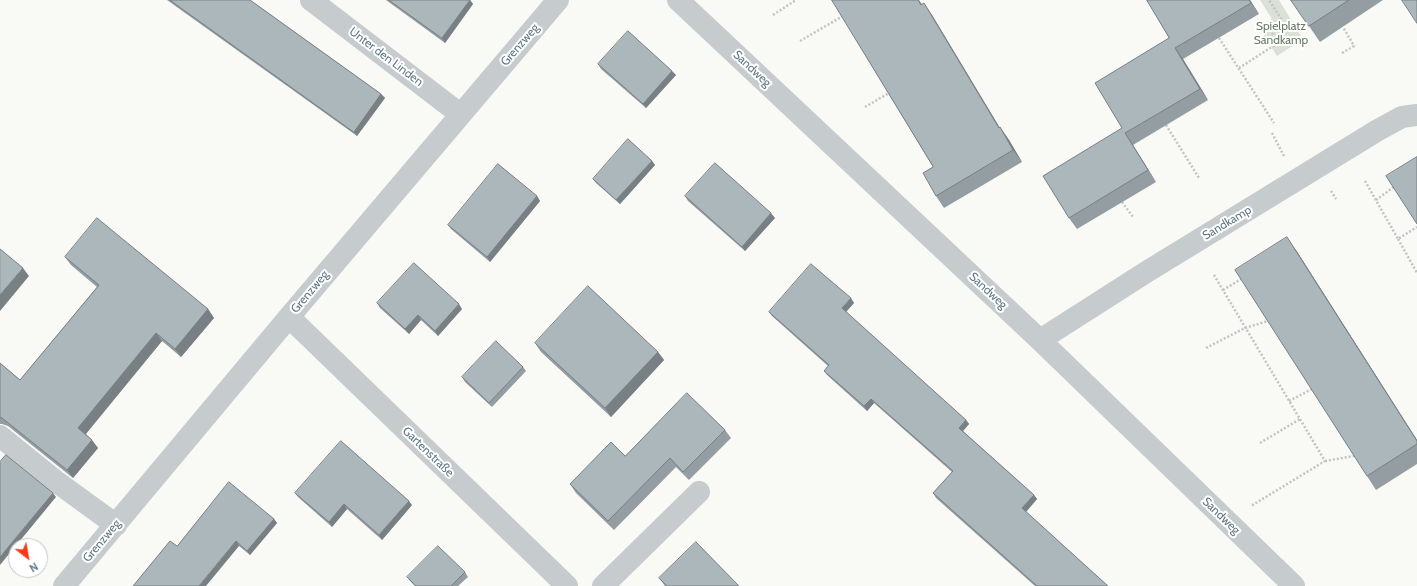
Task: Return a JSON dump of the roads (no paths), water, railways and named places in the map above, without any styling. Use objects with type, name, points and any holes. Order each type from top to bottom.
[{"type":"street","name":"Unter den Linden","points":[[311,0],[460,114]]},
{"type":"street","name":"Grenzweg","points":[[64,586],[460,114],[558,0]]},
{"type":"street","name":"Sandweg","points":[[678,0],[1040,340],[1294,586]]},
{"type":"street","name":"Sandkamp","points":[[1040,340],[1148,271],[1378,130],[1402,116],[1417,115]]},
{"type":"street","name":"Gartenstraße","points":[[289,317],[567,586]]},
{"type":"street","points":[[0,436],[57,482],[116,525]]},
{"type":"street","points":[[603,586],[699,492]]},
{"type":"park label","name":"Spielplatz Sandkamp","points":[[1281,33]]}]
